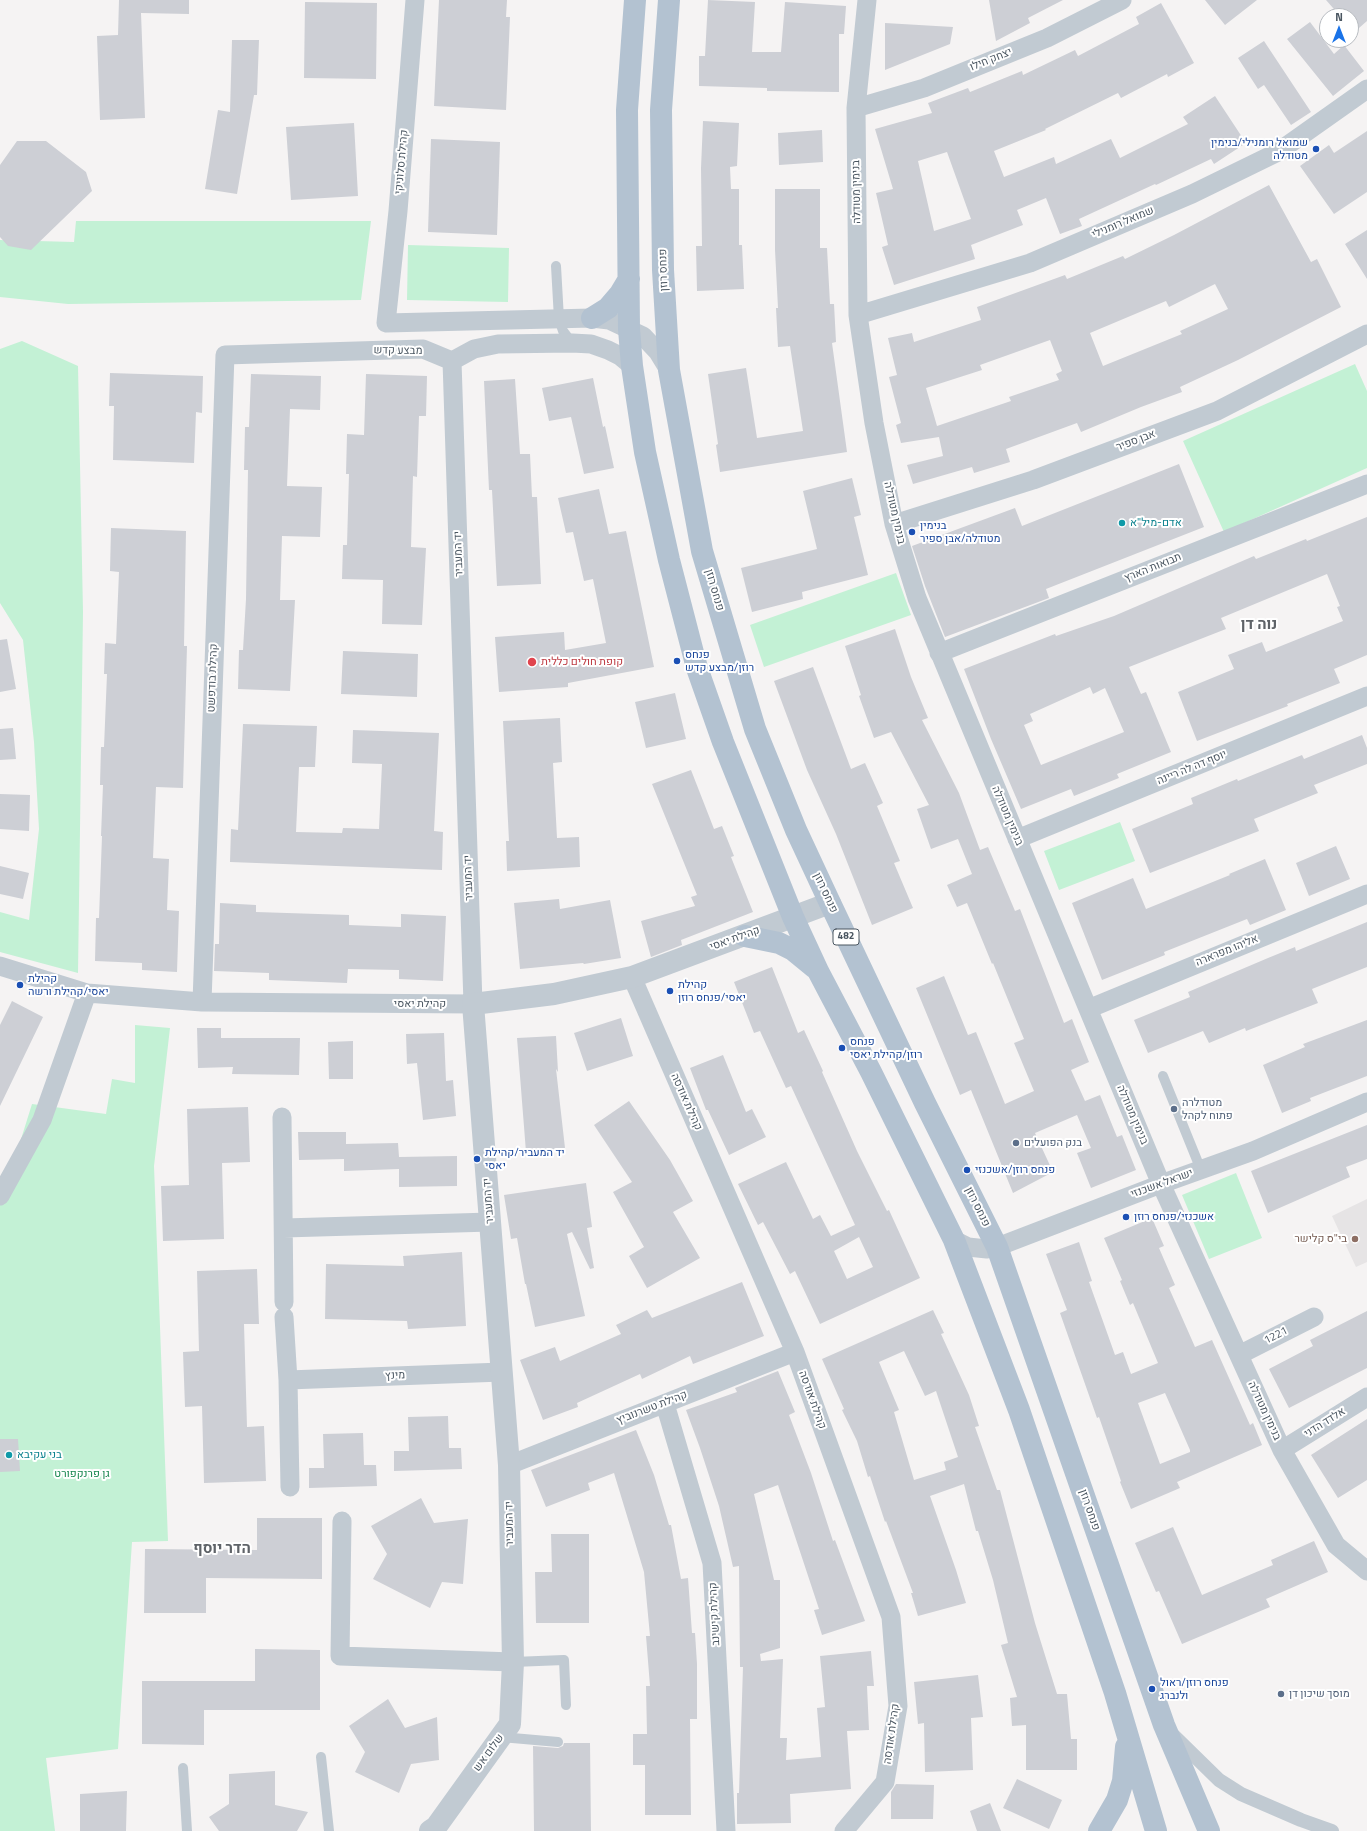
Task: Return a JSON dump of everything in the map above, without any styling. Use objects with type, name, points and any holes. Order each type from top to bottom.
[{"type":"main road","points":[[634,0],[627,110],[629,329],[632,366],[645,452],[668,560],[696,668],[723,742],[793,918],[818,971],[871,1072],[954,1240],[1019,1410],[1113,1686],[1156,1831]]},
{"type":"main road","name":"פנחס רוזן","points":[[669,0],[661,110],[663,270],[669,370],[702,551],[754,729],[796,830],[830,903],[925,1102],[997,1247],[1164,1725],[1209,1831]]},
{"type":"main road","points":[[592,318],[608,308],[620,294],[629,279]]},
{"type":"main road","points":[[745,936],[779,943],[793,950],[818,971]]},
{"type":"main road","points":[[1099,1831],[1117,1800],[1123,1781],[1126,1760],[1126,1730]]},
{"type":"street","name":"קהילת סלוניקי","points":[[415,0],[398,203],[386,323],[559,319]]},
{"type":"street","name":"בנימין מטודלה","points":[[868,0],[856,108],[858,315],[874,423],[894,524],[917,598],[1161,1184],[1282,1450],[1336,1545],[1367,1571]]},
{"type":"street","name":"יצחק חילו","points":[[856,108],[924,88],[1047,38],[1122,0]]},
{"type":"street","name":"שמואל רומנילי","points":[[858,315],[1030,263],[1192,194],[1278,152],[1367,89]]},
{"type":"street","points":[[559,319],[592,318],[609,320],[629,329],[643,336],[658,352],[669,370]]},
{"type":"street","name":"אבן ספיר","points":[[894,524],[1033,480],[1216,410],[1367,334]]},
{"type":"street","points":[[452,361],[474,349],[498,344],[572,343],[591,344],[608,350],[620,356],[632,366]]},
{"type":"street","name":"מבצע קדש","points":[[225,355],[422,349],[452,361]]},
{"type":"street","name":"קהילת בודפשט","points":[[202,1002],[225,355]]},
{"type":"street","name":"יד המעביר","points":[[452,361],[473,1004],[509,1465],[513,1662]]},
{"type":"street","name":"תבואות הארץ","points":[[939,653],[1367,484]]},
{"type":"street","name":"יוסף דה לה ריינה","points":[[1017,840],[1367,696]]},
{"type":"street","name":"אליהו מפרארה","points":[[1088,1009],[1367,894]]},
{"type":"street","name":"קהילת יאסי","points":[[0,966],[87,993],[202,1002],[473,1004],[554,994],[632,977],[830,903]]},
{"type":"street","name":"קהילת אודסה","points":[[632,977],[795,1352],[891,1617],[898,1706],[884,1782],[844,1831]]},
{"type":"street","points":[[0,1196],[42,1120],[87,993]]},
{"type":"street","name":"ישראל אשכנזי","points":[[954,1240],[968,1247],[987,1249],[997,1247],[1161,1184],[1253,1151],[1367,1102]]},
{"type":"street","points":[[282,1118],[284,1310],[288,1380],[290,1487]]},
{"type":"street","points":[[284,1228],[491,1222]]},
{"type":"street","name":"1221","points":[[1239,1355],[1314,1317]]},
{"type":"street","name":"קהילת טשרנוביץ","points":[[509,1465],[795,1352]]},
{"type":"street","name":"מינץ","points":[[288,1380],[502,1372]]},
{"type":"street","name":"אלדד הדני","points":[[1282,1450],[1367,1397]]},
{"type":"street","name":"קהילת קישינב","points":[[665,1404],[712,1563],[726,1831]]},
{"type":"street","points":[[342,1521],[340,1656],[513,1662]]},
{"type":"street","name":"שלום אש","points":[[430,1831],[436,1827],[510,1724],[513,1662]]},
{"type":"street","points":[[1164,1725],[1181,1745],[1219,1780],[1241,1794],[1267,1806],[1332,1831]]},
{"type":"lane","points":[[556,266],[559,319],[563,331],[572,343]]},
{"type":"lane","points":[[1163,1076],[1200,1170]]},
{"type":"lane","points":[[513,1662],[564,1660],[566,1706]]},
{"type":"lane","points":[[501,1737],[558,1742]]},
{"type":"lane","points":[[321,1757],[329,1831]]},
{"type":"lane","points":[[183,1768],[187,1831]]},
{"type":"shaded area","name":"בי\"ס קלישר","points":[[1367,1199],[1367,1262],[1356,1267],[1332,1216]]},
{"type":"green space","points":[[76,221],[371,221],[361,300],[68,304],[0,297],[0,240],[74,242]]},
{"type":"green space","points":[[408,245],[509,248],[508,302],[407,300]]},
{"type":"green space","points":[[22,341],[78,366],[83,612],[78,973],[0,952],[0,912],[29,920],[39,829],[34,742],[23,640],[0,603],[0,349]]},
{"type":"green space","points":[[1355,364],[1367,391],[1367,468],[1224,532],[1183,441]]},
{"type":"green space","points":[[896,573],[911,615],[764,667],[750,625]]},
{"type":"green space","points":[[1120,822],[1135,861],[1059,890],[1044,851]]},
{"type":"green space","name":"גן פרנקפורט","points":[[135,1025],[170,1028],[154,1166],[168,1541],[132,1542],[118,1749],[46,1758],[55,1831],[0,1831],[0,1177],[17,1152],[32,1104],[106,1114],[112,1079],[135,1083]]},
{"type":"green space","points":[[1236,1173],[1262,1238],[1209,1259],[1182,1195]]},
{"type":"building","points":[[119,0],[189,0],[189,14],[141,13],[145,118],[100,120],[97,36],[118,35]]},
{"type":"building","points":[[439,0],[507,0],[506,17],[510,17],[506,110],[434,106]]},
{"type":"building","points":[[708,0],[755,2],[752,52],[781,52],[785,2],[846,6],[844,34],[839,34],[839,92],[767,91],[767,88],[699,86],[699,56],[705,56]]},
{"type":"building","points":[[989,0],[1063,0],[1028,18],[1030,23],[996,41]]},
{"type":"building","points":[[1205,0],[1257,0],[1225,25]]},
{"type":"building","points":[[1326,0],[1367,0],[1367,21],[1359,28],[1359,8],[1333,8]]},
{"type":"building","points":[[305,2],[377,3],[376,79],[304,78]]},
{"type":"building","points":[[1161,3],[1194,63],[1168,77],[1167,74],[1121,98],[1118,93],[1045,129],[1046,130],[994,151],[1004,177],[1054,157],[1056,164],[1111,139],[1120,158],[1188,124],[1183,117],[1215,96],[1246,143],[1214,164],[1211,159],[1079,219],[1082,226],[1060,234],[1046,198],[1017,210],[1023,225],[971,245],[975,259],[894,285],[882,247],[888,245],[876,193],[893,189],[875,129],[932,113],[928,103],[968,88],[970,92],[1022,71],[1023,75],[1075,50],[1078,56],[1139,24],[1136,17]],"holes":[[[947,152],[971,219],[934,231],[918,161]]]},
{"type":"building","points":[[1310,22],[1319,34],[1319,48],[1330,48],[1334,54],[1341,48],[1346,48],[1364,71],[1333,96],[1287,39]]},
{"type":"building","points":[[885,23],[953,27],[950,44],[885,70]]},
{"type":"building","points":[[232,40],[259,40],[257,95],[254,95],[237,194],[205,189],[218,110],[230,112]]},
{"type":"building","points":[[1264,41],[1311,112],[1291,125],[1264,85],[1258,89],[1238,58]]},
{"type":"building","points":[[703,121],[739,123],[737,166],[730,167],[731,189],[739,189],[739,245],[742,245],[744,289],[697,291],[696,246],[702,246],[701,168]]},
{"type":"building","points":[[354,123],[358,196],[291,200],[286,127]]},
{"type":"building","points":[[822,130],[823,162],[779,165],[778,133]]},
{"type":"building","points":[[1367,131],[1367,192],[1334,214],[1300,166],[1329,145],[1334,153]]},
{"type":"building","points":[[431,139],[500,142],[497,235],[428,232]]},
{"type":"building","points":[[17,141],[46,141],[86,172],[92,191],[31,250],[8,246],[0,237],[0,165]]},
{"type":"building","points":[[1269,185],[1311,262],[1317,259],[1341,307],[1238,360],[1180,387],[1182,392],[1081,432],[1077,423],[1006,449],[1010,462],[974,473],[972,467],[913,484],[907,465],[943,456],[939,437],[901,443],[896,425],[901,423],[889,377],[897,375],[888,338],[912,333],[914,342],[981,320],[977,307],[1065,275],[1067,279],[1123,256],[1125,259]],"holes":[[[1215,284],[1228,309],[1180,331],[1182,334],[1103,366],[1090,333],[1166,301],[1169,307]],[[1050,340],[1062,371],[1056,374],[1059,380],[1009,397],[1011,401],[937,426],[926,388],[982,370],[980,365]]]},
{"type":"building","points":[[775,189],[820,189],[820,248],[827,248],[830,304],[834,304],[836,342],[832,343],[847,452],[720,472],[716,445],[718,444],[708,374],[746,368],[757,438],[803,431],[790,346],[778,347],[776,308],[778,308],[775,250]]},
{"type":"building","points":[[1367,230],[1367,279],[1345,244]]},
{"type":"building","points":[[110,373],[203,376],[202,413],[196,412],[194,463],[113,460],[114,406],[109,406]]},
{"type":"building","points":[[251,374],[321,376],[320,410],[290,409],[287,486],[322,487],[320,537],[282,536],[280,600],[295,600],[290,691],[238,689],[239,650],[243,650],[246,599],[248,470],[244,470],[245,427],[249,427]]},
{"type":"building","points":[[366,374],[427,376],[426,416],[419,416],[417,477],[413,476],[411,547],[426,548],[422,625],[382,624],[383,580],[342,579],[343,545],[347,545],[349,474],[346,474],[347,434],[364,435]]},
{"type":"building","points":[[593,378],[603,427],[605,426],[614,468],[584,474],[571,417],[549,421],[542,388]]},
{"type":"building","points":[[515,379],[520,454],[530,454],[532,497],[537,497],[541,584],[497,586],[492,490],[489,490],[484,381]]},
{"type":"building","points":[[1179,464],[1204,527],[1046,589],[1049,598],[945,637],[925,586],[912,546],[1015,508],[1022,526]]},
{"type":"building","points":[[852,478],[861,515],[854,517],[868,575],[802,592],[803,599],[752,612],[741,568],[817,549],[803,491]]},
{"type":"building","points":[[599,489],[609,534],[626,531],[654,667],[568,683],[568,687],[499,692],[495,637],[564,632],[565,650],[606,643],[593,579],[584,581],[573,532],[566,533],[558,498]]},
{"type":"building","points":[[1367,517],[1367,655],[1334,669],[1340,683],[1287,704],[1288,706],[1197,741],[1178,692],[1234,669],[1228,655],[1262,642],[1266,652],[1343,621],[1337,607],[1340,606],[1327,574],[1221,618],[1226,629],[1129,667],[1141,694],[1146,692],[1171,752],[1117,774],[1119,778],[1074,796],[1071,789],[1021,809],[991,739],[964,669],[1055,634],[1056,636],[1114,616],[1254,556],[1256,559],[1306,539],[1307,541]],"holes":[[[1090,687],[1093,694],[1105,688],[1124,732],[1041,765],[1024,725],[1033,721],[1030,714]]]},
{"type":"building","points":[[111,528],[186,531],[184,646],[187,646],[183,788],[156,787],[153,858],[169,859],[167,910],[179,911],[177,972],[142,970],[142,963],[95,961],[96,918],[99,918],[102,836],[103,785],[100,785],[101,747],[104,747],[107,674],[104,674],[105,643],[116,644],[119,572],[110,571]]},
{"type":"building","points":[[895,629],[911,677],[928,718],[922,720],[959,793],[980,850],[988,847],[1015,911],[1020,909],[1064,1023],[1072,1019],[1089,1062],[1071,1070],[1085,1101],[1100,1095],[1117,1137],[1122,1135],[1136,1170],[1091,1188],[1077,1153],[1091,1148],[1077,1115],[1035,1133],[1053,1172],[1013,1193],[971,1090],[960,1095],[916,988],[944,976],[968,1035],[976,1032],[1005,1104],[1034,1091],[1014,1043],[1024,1039],[993,963],[992,964],[967,903],[957,907],[947,885],[972,874],[958,839],[931,849],[917,809],[929,805],[891,732],[874,738],[859,696],[861,695],[845,646]]},
{"type":"building","points":[[7,639],[16,689],[0,692],[0,640]]},
{"type":"building","points":[[343,651],[418,654],[417,697],[341,694]]},
{"type":"building","points":[[813,667],[851,769],[865,763],[883,803],[877,806],[900,861],[894,863],[913,908],[872,925],[836,834],[807,770],[774,681]]},
{"type":"building","points":[[675,693],[686,739],[646,748],[635,702]]},
{"type":"building","points":[[560,718],[562,762],[553,763],[557,838],[579,837],[580,867],[507,871],[506,841],[509,841],[503,721]]},
{"type":"building","points":[[243,724],[317,726],[315,767],[299,767],[296,832],[342,833],[343,828],[379,829],[382,764],[352,763],[353,730],[439,733],[434,831],[443,832],[442,870],[230,862],[231,829],[238,830]]},
{"type":"building","points":[[13,728],[16,759],[0,760],[0,729]]},
{"type":"building","points":[[1362,735],[1367,748],[1367,764],[1314,785],[1318,793],[1254,819],[1259,831],[1150,873],[1132,829],[1193,804],[1191,798],[1237,779],[1238,781],[1302,755],[1304,759]]},
{"type":"building","points":[[691,770],[714,829],[722,826],[734,856],[731,857],[753,912],[681,940],[682,945],[651,957],[641,921],[695,906],[691,897],[697,895],[652,784]]},
{"type":"building","points":[[0,794],[30,795],[29,831],[0,829]]},
{"type":"building","points":[[1336,846],[1350,879],[1309,896],[1296,863]]},
{"type":"building","points":[[1265,859],[1286,910],[1250,925],[1247,919],[1164,952],[1165,955],[1102,980],[1072,903],[1133,878],[1146,909]]},
{"type":"building","points":[[0,866],[29,873],[23,899],[0,894]]},
{"type":"building","points":[[559,899],[560,909],[610,900],[621,958],[584,964],[520,969],[514,903]]},
{"type":"building","points":[[220,903],[256,905],[256,912],[349,915],[349,925],[401,927],[401,914],[446,916],[443,981],[399,979],[399,970],[348,969],[347,983],[269,980],[269,973],[214,971],[215,944],[219,944]]},
{"type":"building","points":[[1367,922],[1367,967],[1312,989],[1318,1003],[1246,1031],[1245,1028],[1209,1043],[1203,1031],[1148,1053],[1134,1020],[1190,997],[1188,992],[1268,958],[1295,947],[1296,951]]},
{"type":"building","points":[[772,967],[798,1033],[804,1030],[857,1151],[887,1211],[889,1210],[920,1278],[820,1324],[795,1271],[790,1274],[763,1222],[758,1225],[738,1184],[786,1162],[813,1219],[820,1215],[831,1236],[855,1225],[791,1086],[786,1088],[760,1031],[754,1033],[734,982]],"holes":[[[859,1237],[873,1267],[847,1279],[834,1251]]]},
{"type":"building","points":[[12,1001],[43,1017],[0,1106],[0,1025]]},
{"type":"building","points":[[621,1018],[633,1056],[587,1071],[574,1033]]},
{"type":"building","points":[[1367,1020],[1367,1076],[1310,1098],[1311,1101],[1282,1113],[1263,1065],[1305,1047],[1303,1044]]},
{"type":"building","points":[[197,1028],[221,1028],[221,1038],[300,1038],[299,1075],[232,1074],[233,1067],[198,1068]]},
{"type":"building","points":[[444,1033],[446,1081],[453,1080],[456,1116],[423,1120],[417,1063],[407,1064],[406,1034]]},
{"type":"building","points":[[556,1036],[558,1072],[556,1069],[565,1148],[526,1152],[517,1038]]},
{"type":"building","points":[[353,1041],[353,1079],[329,1079],[328,1042]]},
{"type":"building","points":[[723,1055],[746,1112],[752,1109],[766,1137],[729,1155],[708,1110],[706,1110],[690,1068]]},
{"type":"building","points":[[629,1101],[670,1160],[693,1201],[673,1212],[700,1258],[647,1288],[629,1256],[644,1247],[613,1192],[632,1182],[594,1125]]},
{"type":"building","points":[[248,1107],[250,1162],[222,1163],[224,1239],[163,1241],[161,1186],[189,1185],[187,1109]]},
{"type":"building","points":[[1367,1125],[1367,1159],[1346,1167],[1350,1177],[1268,1213],[1251,1171]]},
{"type":"building","points":[[298,1132],[346,1132],[346,1144],[398,1143],[399,1157],[457,1156],[457,1186],[399,1187],[399,1169],[344,1171],[344,1159],[299,1160]]},
{"type":"building","points":[[586,1183],[592,1227],[587,1228],[594,1268],[590,1269],[572,1232],[567,1234],[585,1316],[535,1327],[525,1284],[517,1238],[511,1239],[504,1195]]},
{"type":"building","points":[[1152,1218],[1164,1246],[1159,1248],[1175,1285],[1169,1288],[1195,1347],[1212,1340],[1250,1425],[1253,1423],[1262,1445],[1177,1482],[1180,1488],[1131,1509],[1120,1482],[1121,1481],[1099,1417],[1097,1418],[1060,1313],[1067,1310],[1046,1254],[1079,1242],[1092,1281],[1089,1282],[1115,1355],[1123,1352],[1131,1374],[1158,1363],[1133,1303],[1130,1305],[1120,1281],[1122,1280],[1104,1238]],"holes":[[[1165,1393],[1190,1452],[1160,1464],[1138,1403]]]},
{"type":"building","points":[[462,1252],[466,1326],[408,1329],[407,1321],[325,1319],[326,1264],[404,1266],[403,1256]]},
{"type":"building","points":[[257,1269],[259,1324],[244,1324],[247,1427],[264,1426],[266,1481],[204,1483],[202,1406],[185,1407],[183,1352],[199,1351],[197,1271]]},
{"type":"building","points":[[742,1282],[764,1336],[693,1364],[690,1356],[642,1379],[640,1374],[577,1403],[578,1407],[543,1420],[520,1360],[555,1347],[560,1361],[621,1334],[616,1325],[647,1310],[652,1318]]},
{"type":"building","points":[[933,1310],[944,1333],[941,1334],[969,1395],[979,1426],[975,1427],[997,1490],[1000,1490],[1035,1623],[1057,1694],[1067,1694],[1071,1739],[1077,1739],[1077,1770],[1026,1770],[1026,1725],[1012,1726],[1010,1698],[1017,1697],[1001,1645],[1008,1643],[993,1580],[978,1531],[976,1531],[964,1484],[930,1496],[966,1603],[918,1616],[911,1593],[913,1593],[886,1521],[885,1522],[870,1476],[868,1477],[857,1441],[842,1410],[844,1409],[822,1359]],"holes":[[[904,1351],[925,1396],[936,1391],[958,1457],[944,1462],[946,1470],[914,1480],[894,1412],[899,1410],[879,1362]]]},
{"type":"building","points":[[1367,1311],[1367,1368],[1289,1408],[1269,1369],[1313,1346],[1310,1340]]},
{"type":"building","points":[[778,1371],[795,1412],[789,1415],[811,1473],[833,1541],[835,1540],[865,1621],[822,1635],[814,1610],[819,1609],[778,1485],[754,1494],[774,1580],[780,1580],[780,1648],[760,1654],[761,1661],[783,1659],[780,1738],[787,1738],[786,1760],[821,1757],[817,1708],[825,1707],[820,1656],[871,1651],[874,1686],[867,1686],[869,1730],[847,1731],[851,1789],[790,1794],[791,1823],[737,1824],[743,1667],[740,1667],[739,1566],[733,1567],[719,1506],[686,1410],[737,1392],[735,1388]]},
{"type":"building","points":[[448,1416],[449,1448],[461,1448],[462,1469],[394,1471],[394,1451],[409,1451],[408,1417]]},
{"type":"building","points":[[1367,1419],[1367,1480],[1338,1498],[1311,1455]]},
{"type":"building","points":[[636,1430],[654,1475],[669,1525],[671,1525],[681,1579],[688,1578],[692,1633],[695,1633],[697,1664],[697,1719],[690,1719],[691,1815],[645,1815],[645,1765],[633,1765],[633,1734],[647,1734],[646,1686],[650,1686],[646,1636],[650,1636],[644,1572],[614,1473],[588,1483],[590,1490],[546,1507],[531,1470]]},
{"type":"building","points":[[363,1433],[364,1465],[376,1465],[377,1486],[309,1488],[309,1468],[324,1468],[323,1434]]},
{"type":"building","name":"בני עקיבא","points":[[0,1439],[18,1439],[20,1471],[0,1472]]},
{"type":"building","points":[[421,1498],[434,1523],[468,1519],[463,1584],[442,1582],[430,1608],[373,1579],[387,1554],[371,1526]]},
{"type":"building","points":[[257,1518],[322,1518],[322,1579],[206,1578],[206,1613],[144,1613],[145,1549],[257,1550]]},
{"type":"building","points":[[1173,1527],[1202,1595],[1273,1565],[1271,1560],[1314,1541],[1328,1572],[1266,1599],[1270,1607],[1182,1644],[1159,1591],[1156,1592],[1135,1543]]},
{"type":"building","points":[[551,1534],[589,1534],[589,1623],[536,1623],[535,1572],[552,1572]]},
{"type":"building","points":[[255,1649],[320,1650],[320,1710],[204,1710],[204,1745],[142,1744],[142,1681],[255,1681]]},
{"type":"building","points":[[978,1675],[983,1717],[971,1718],[973,1770],[925,1772],[924,1723],[918,1724],[914,1682]]},
{"type":"building","points":[[388,1699],[405,1728],[437,1717],[439,1760],[411,1764],[399,1793],[355,1772],[365,1752],[349,1726]]},
{"type":"building","points":[[564,1743],[590,1743],[591,1831],[534,1831],[533,1746],[558,1748],[563,1746]]},
{"type":"building","points":[[275,1771],[275,1805],[308,1812],[297,1831],[219,1831],[209,1817],[229,1804],[229,1774]]},
{"type":"building","points":[[1017,1779],[1062,1800],[1049,1829],[1003,1808]]},
{"type":"building","points":[[896,1784],[934,1785],[933,1819],[891,1819],[891,1792]]},
{"type":"building","points":[[127,1791],[126,1831],[80,1831],[80,1794]]},
{"type":"building","points":[[990,1803],[1001,1831],[977,1831],[970,1811]]},
{"type":"place","name":"שמואל רומנילי/בנימין מטודלה","points":[[1316,149]]},
{"type":"place","name":"אדם-מיל\"א","points":[[1122,523]]},
{"type":"place","name":"בנימין מטודלה/אבן ספיר","points":[[912,532]]},
{"type":"place","name":"פנחס רוזן/מבצע קדש","points":[[677,661]]},
{"type":"place","name":"קופת חולים כללית","points":[[532,662]]},
{"type":"place","name":"קהילת יאסי/קהילת ורשה","points":[[20,985]]},
{"type":"place","name":"קהילת יאסי/פנחס רוזן","points":[[670,991]]},
{"type":"place","name":"פנחס רוזן/קהילת יאסי","points":[[842,1048]]},
{"type":"place","name":"מטודלרה פתוח לקהל","points":[[1174,1109]]},
{"type":"place","name":"בנק הפועלים","points":[[1016,1143]]},
{"type":"place","name":"יד המעביר/קהילת יאסי","points":[[477,1159]]},
{"type":"place","name":"פנחס רוזן/אשכנזי","points":[[967,1170]]},
{"type":"place","name":"אשכנזי/פנחס רוזן","points":[[1126,1217]]},
{"type":"place","name":"בי\"ס קלישר","points":[[1355,1239]]},
{"type":"place","name":"בני עקיבא","points":[[9,1455]]},
{"type":"place","name":"פנחס רוזן/ראול ולנברג","points":[[1152,1689]]},
{"type":"place","name":"מוסך שיכון דן","points":[[1281,1694]]},
{"type":"district","name":"נוה דן","points":[[1259,625]]},
{"type":"district","name":"הדר יוסף","points":[[222,1549]]}]
